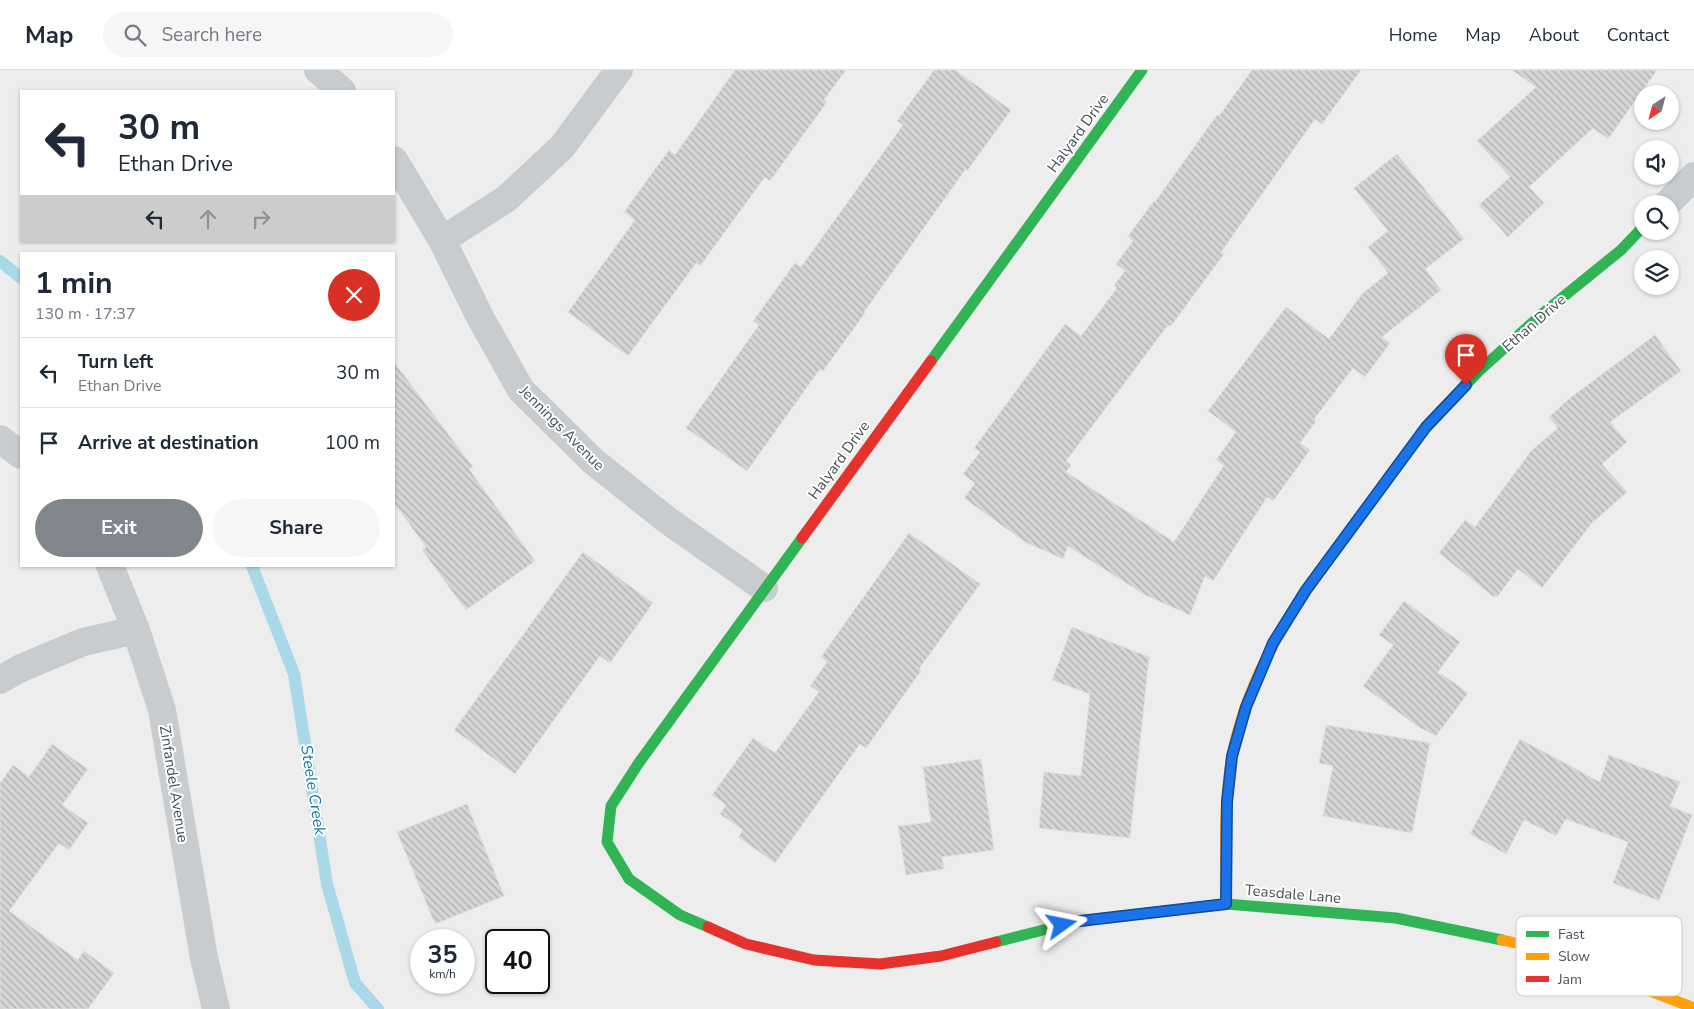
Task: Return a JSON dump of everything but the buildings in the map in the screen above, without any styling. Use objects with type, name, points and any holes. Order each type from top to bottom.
[{"type":"street","points":[[318,70],[341,90]]},
{"type":"street","points":[[442,240],[506,199],[562,147],[619,70]]},
{"type":"street","name":"Halyard Drive","points":[[629,879],[607,842],[611,806],[638,764],[764,588],[1142,70]]},
{"type":"street","name":"Jennings Avenue","points":[[395,162],[442,240],[481,319],[521,390],[593,461],[667,520],[764,588]]},
{"type":"street","points":[[1676,195],[1694,176]]},
{"type":"street","name":"Ethan Drive","points":[[1226,904],[1227,802],[1232,756],[1246,707],[1273,643],[1306,590],[1426,427],[1479,371],[1542,314],[1622,250],[1634,237]]},
{"type":"street","points":[[0,439],[20,454]]},
{"type":"street","name":"Zinfandel Avenue","points":[[110,567],[136,630],[162,710],[202,949],[216,1009]]},
{"type":"street","points":[[0,680],[19,669],[83,642],[136,630]]},
{"type":"street","name":"Teasdale Lane","points":[[629,879],[680,914],[746,944],[814,960],[880,964],[941,956],[1080,921],[1226,904],[1396,918],[1516,943]]},
{"type":"street","name":"Teasdale Lane","points":[[1669,996],[1694,1008]]},
{"type":"waterway","name":"Steele Creek","points":[[0,261],[20,277]]},
{"type":"waterway","name":"Steele Creek","points":[[252,567],[294,674],[327,884],[355,983],[378,1009]]},
{"type":"traffic: fast","points":[[931,361],[1142,70]]},
{"type":"traffic: fast","points":[[1322,569],[1426,427],[1479,371],[1542,314],[1621,250],[1634,236]]},
{"type":"traffic: fast","points":[[708,927],[680,915],[629,879],[607,842],[611,806],[638,764],[802,538]]},
{"type":"traffic: fast","points":[[996,942],[1079,921],[1226,904],[1396,918],[1502,940]]},
{"type":"traffic: slow","points":[[1226,904],[1227,792],[1238,731],[1255,681],[1266,658],[1292,612],[1322,569]]},
{"type":"traffic: slow","points":[[1502,940],[1516,943]]},
{"type":"traffic: slow","points":[[1663,996],[1694,1008]]},
{"type":"traffic: jam","points":[[802,538],[931,361]]},
{"type":"traffic: jam","points":[[708,927],[746,944],[814,960],[880,964],[941,956],[996,942]]},
{"type":"route","points":[[1062,925],[1080,921],[1226,904],[1227,802],[1232,756],[1246,707],[1273,643],[1306,590],[1426,427],[1466,385]]}]
